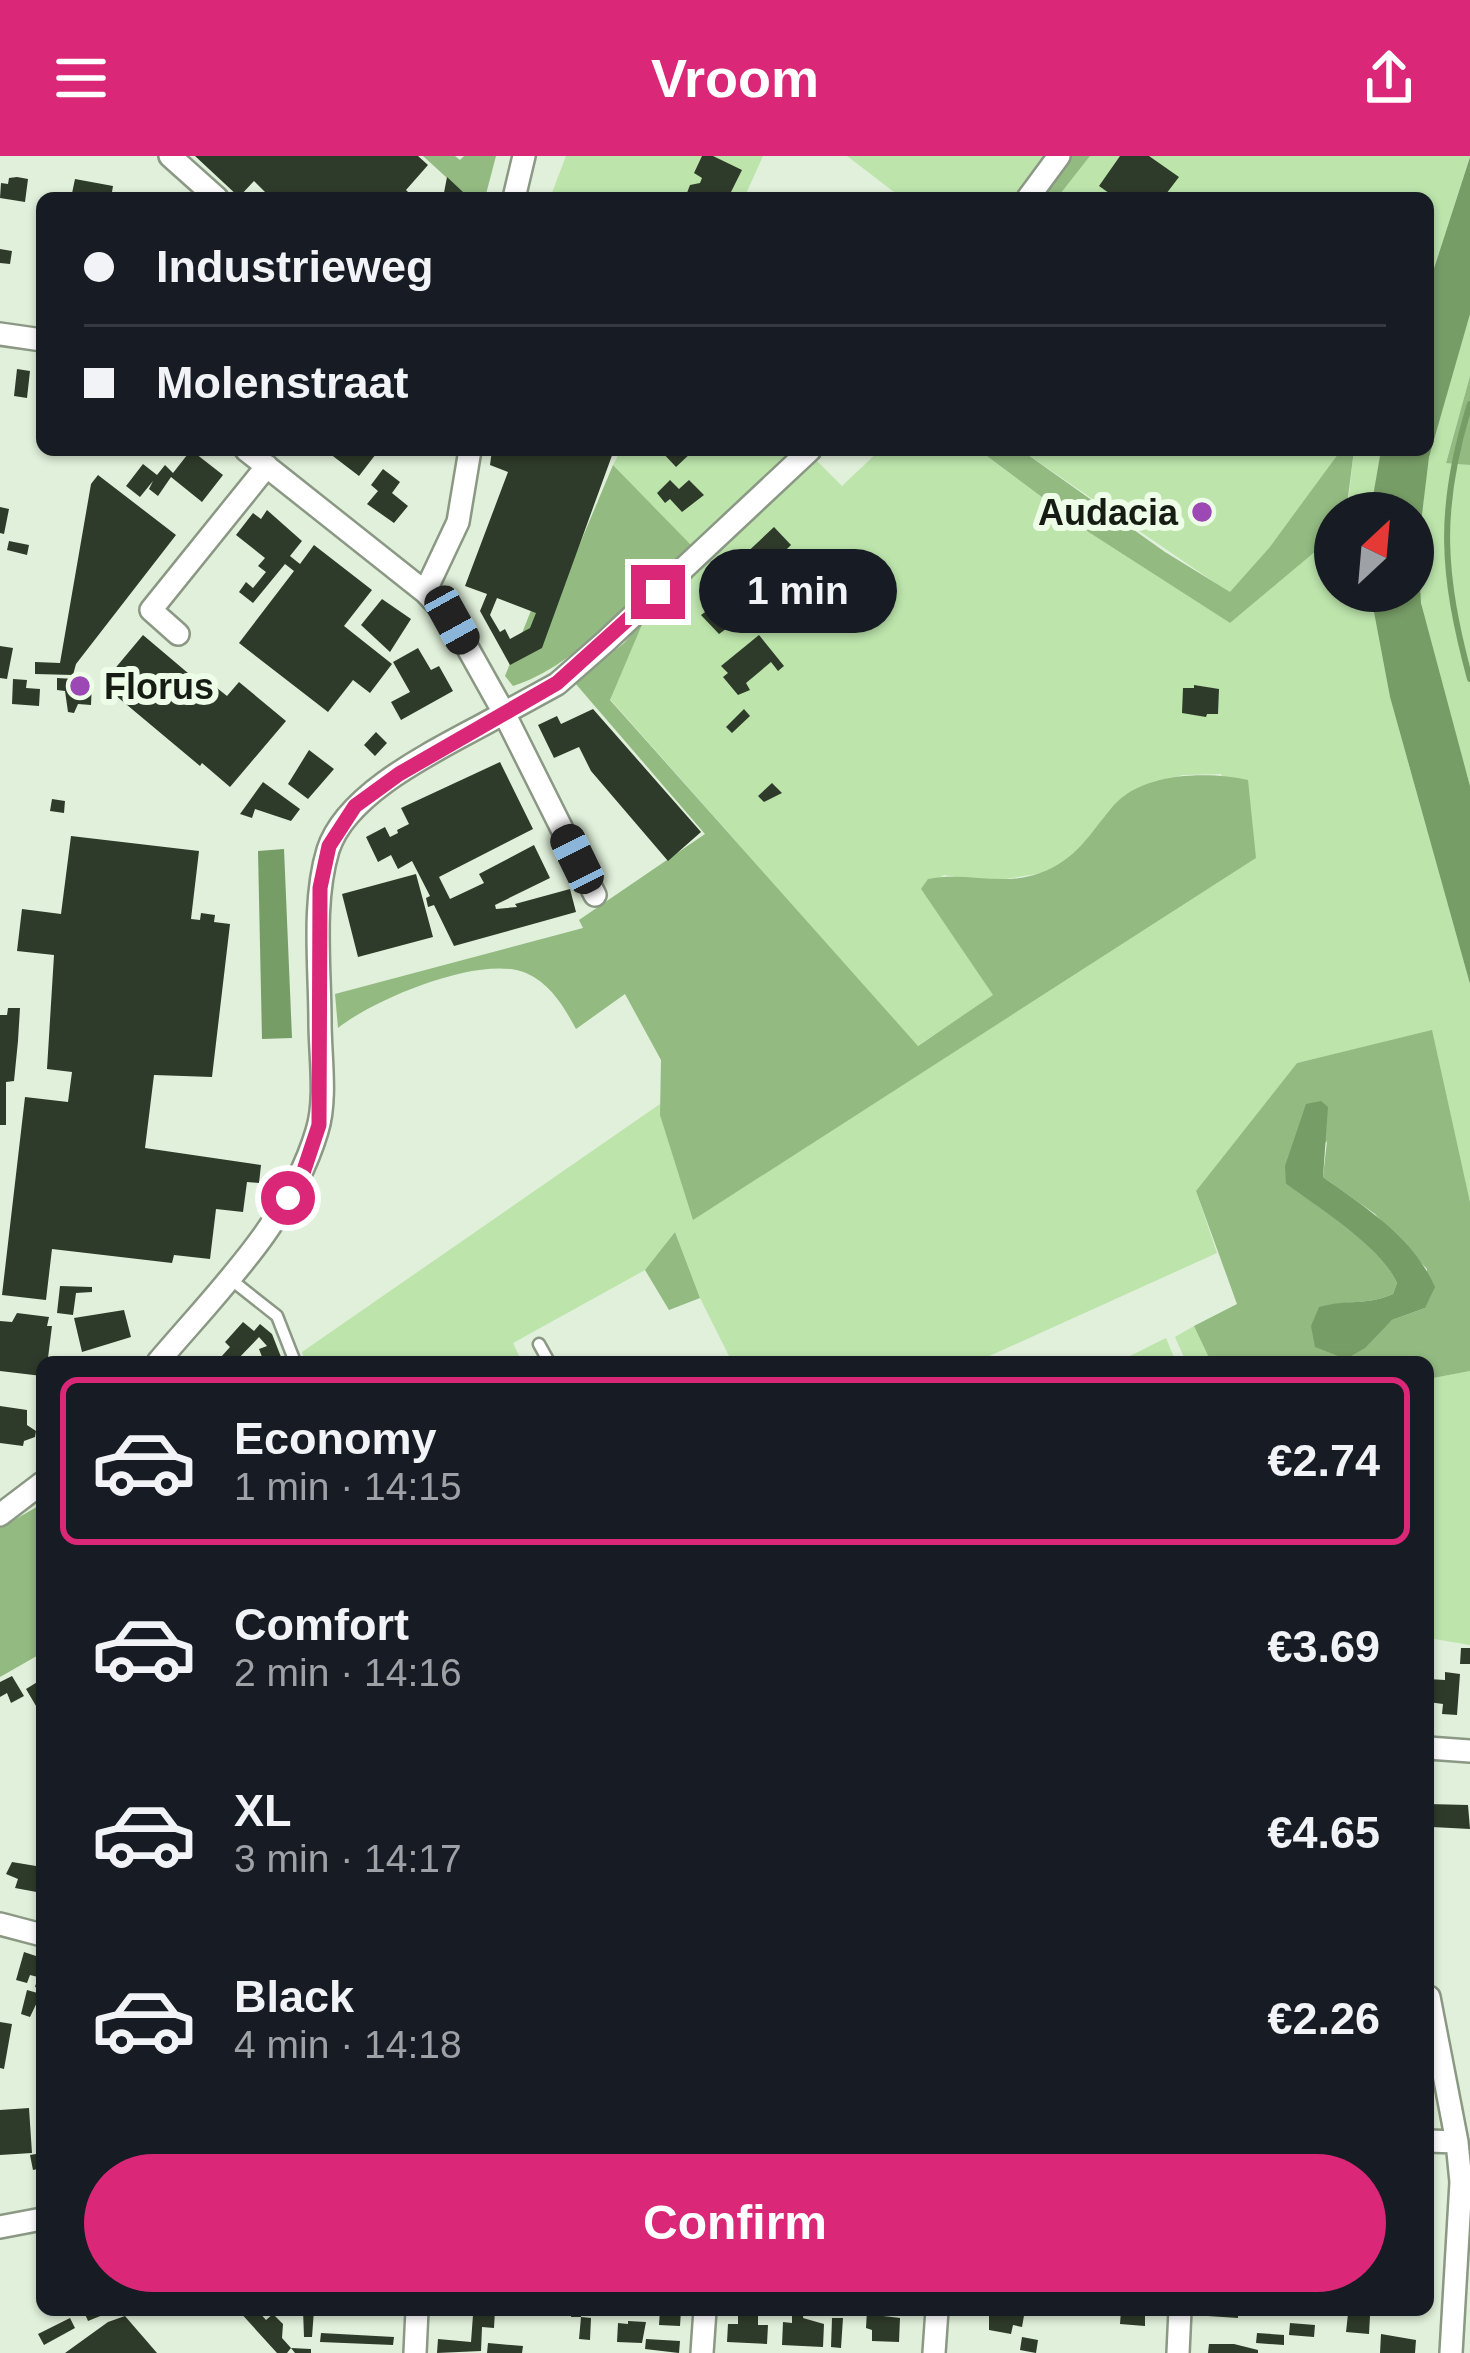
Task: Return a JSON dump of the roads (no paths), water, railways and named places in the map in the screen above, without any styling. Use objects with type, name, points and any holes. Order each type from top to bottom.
[{"type":"street","points":[[170,156],[210,192]]},
{"type":"street","points":[[515,192],[524,156]]},
{"type":"street","points":[[1032,192],[1059,156]]},
{"type":"street","points":[[0,334],[36,339]]},
{"type":"street","points":[[254,456],[425,592],[452,620],[595,895]]},
{"type":"street","points":[[425,592],[458,522],[469,456]]},
{"type":"street","points":[[163,1356],[272,1226],[304,1170],[319,1125],[320,888],[329,846],[355,806],[399,774],[557,683],[804,456]]},
{"type":"street","points":[[178,634],[151,610],[267,466]]},
{"type":"street","points":[[0,1515],[36,1488]]},
{"type":"street","points":[[1434,1748],[1470,1751]]},
{"type":"street","points":[[0,1924],[36,1934]]},
{"type":"street","points":[[1434,2024],[1461,2182],[1450,2353]]},
{"type":"street","points":[[1434,2140],[1456,2142]]},
{"type":"street","points":[[0,2227],[36,2220]]},
{"type":"street","points":[[415,2353],[417,2316]]},
{"type":"street","points":[[702,2353],[705,2316]]},
{"type":"street","points":[[934,2353],[937,2316]]},
{"type":"street","points":[[1178,2353],[1180,2316]]},
{"type":"lane","points":[[229,1278],[277,1316],[293,1356]]},
{"type":"lane","points":[[539,1344],[546,1356]]},
{"type":"waterway","points":[[1470,404],[1452,477],[1447,542],[1454,607],[1470,679]]},
{"type":"place","name":"Audacia","points":[[1202,512]]},
{"type":"place","name":"Florus","points":[[80,686]]}]
